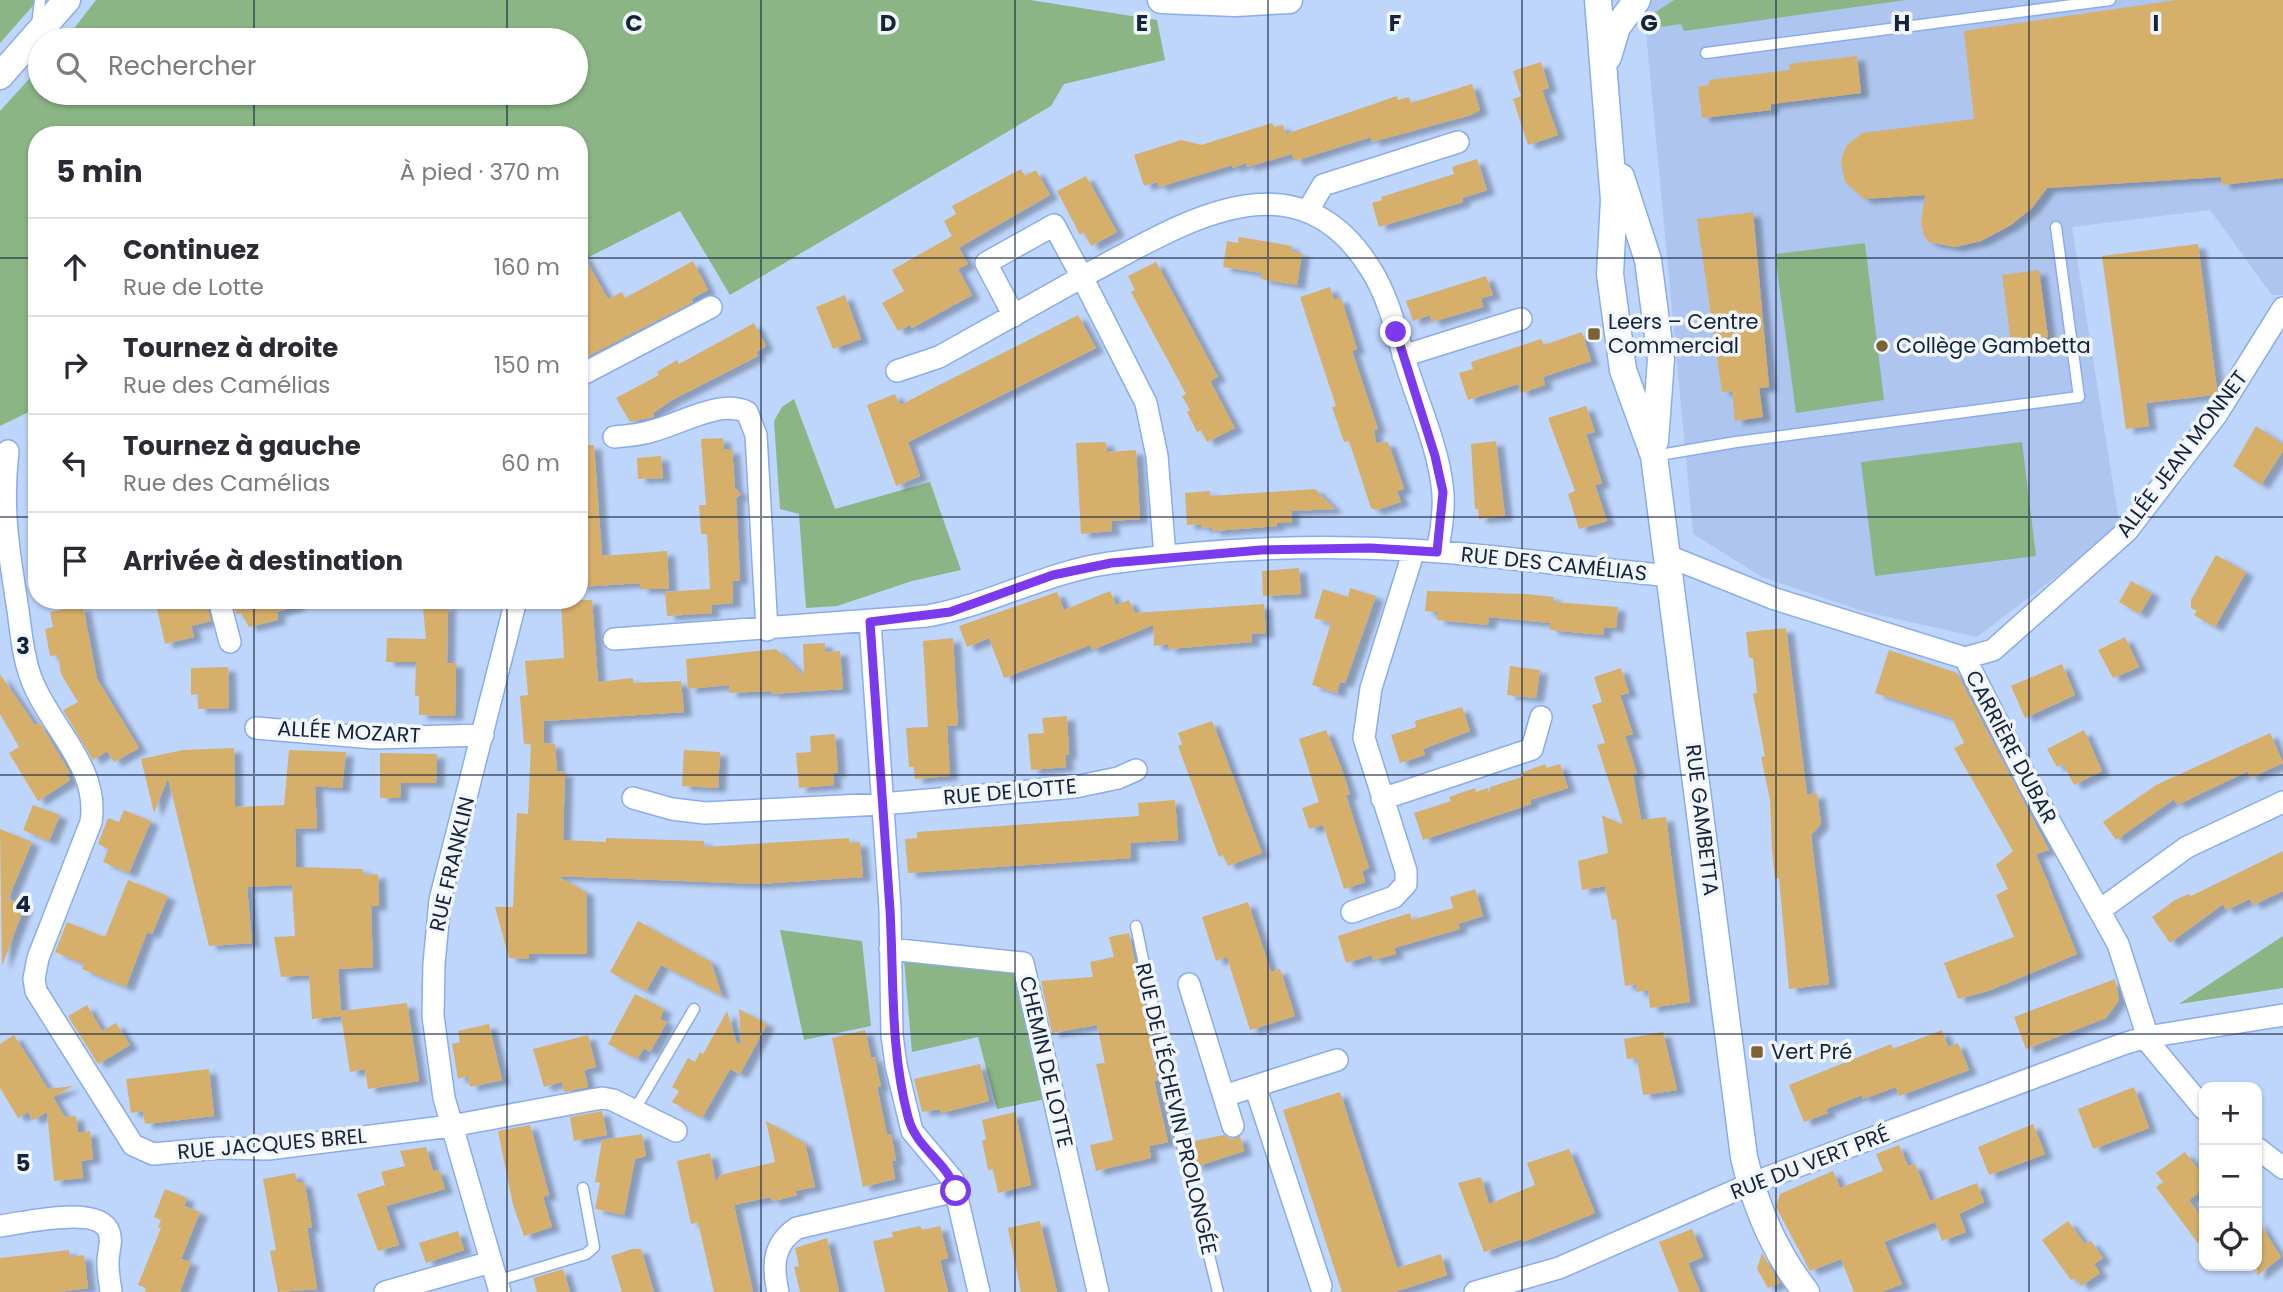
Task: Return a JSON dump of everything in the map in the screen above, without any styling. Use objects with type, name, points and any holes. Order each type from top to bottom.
[{"type":"street","points":[[43,28],[67,0]]},
{"type":"street","points":[[1161,0],[1235,3],[1289,0]]},
{"type":"street","name":"RUE GAMBETTA","points":[[1598,0],[1614,200],[1609,246],[1612,287],[1623,370],[1654,457],[1742,1144],[1750,1184],[1781,1254],[1806,1292]]},
{"type":"street","points":[[1604,80],[1609,45],[1617,27],[1637,0]]},
{"type":"street","points":[[0,76],[28,46]]},
{"type":"street","name":"RUE GAMBETTA","points":[[1610,133],[1624,188],[1643,241],[1661,359],[1654,457]]},
{"type":"street","points":[[1307,212],[1324,185],[1458,142]]},
{"type":"street","name":"RUE DES CAMÉLIAS","points":[[898,371],[939,357],[1082,277],[1213,212],[1242,204],[1269,202],[1307,212],[1332,226],[1356,249],[1372,270],[1435,456],[1443,492],[1437,552]]},
{"type":"street","points":[[1014,316],[986,263],[1054,225],[1146,403],[1157,456],[1165,556]]},
{"type":"street","points":[[588,371],[711,307]]},
{"type":"street","name":"ALLÉE JEAN MONNET","points":[[1965,658],[1993,650],[2127,531],[2217,414],[2283,308]]},
{"type":"street","points":[[1403,356],[1521,319]]},
{"type":"street","points":[[614,437],[652,432],[722,408],[737,407],[747,412],[756,435],[767,630]]},
{"type":"street","name":"RUE JACQUES BREL","points":[[8,451],[4,524],[26,663],[41,699],[86,772],[94,797],[91,822],[38,958],[34,979],[41,1002],[125,1137],[142,1152],[164,1154],[219,1148],[268,1149],[451,1126],[602,1098],[676,1131]]},
{"type":"street","name":"RUE DES CAMÉLIAS","points":[[614,639],[870,622],[950,612],[1077,568],[1165,556],[1320,548],[1414,550],[1670,566]]},
{"type":"street","points":[[1352,912],[1394,897],[1406,884],[1406,871],[1364,738],[1365,716],[1414,550]]},
{"type":"street","name":"CARRIÈRE DUBAR","points":[[1670,566],[1965,658],[2030,786],[2122,954],[2147,1037],[2159,1058],[2199,1103]]},
{"type":"street","points":[[221,609],[230,642]]},
{"type":"street","name":"RUE FRANKLIN","points":[[495,1278],[451,1126],[435,1035],[435,941],[440,900],[514,609]]},
{"type":"street","points":[[870,622],[894,1048],[908,1118],[916,1139],[947,1171],[956,1191],[979,1292]]},
{"type":"street","points":[[1382,799],[1532,749],[1541,717]]},
{"type":"street","name":"ALLÉE MOZART","points":[[256,727],[374,738],[483,735]]},
{"type":"street","name":"RUE DE LOTTE","points":[[633,798],[672,809],[705,813],[882,804],[1075,787],[1108,781],[1136,771]]},
{"type":"street","points":[[2100,910],[2187,847],[2283,802]]},
{"type":"street","name":"CHEMIN DE LOTTE","points":[[890,949],[1023,963],[1098,1292]]},
{"type":"street","points":[[1189,984],[1234,1126]]},
{"type":"street","name":"RUE DU VERT PRÉ","points":[[1475,1292],[1559,1268],[1750,1184],[2147,1037],[2283,1015]]},
{"type":"street","points":[[1224,1097],[1337,1060]]},
{"type":"street","points":[[1255,1086],[1321,1286]]},
{"type":"street","points":[[2262,1152],[2283,1168]]},
{"type":"street","points":[[778,1292],[774,1262],[778,1248],[786,1236],[797,1228],[956,1191]]},
{"type":"street","points":[[0,1226],[79,1216],[100,1220],[106,1225],[111,1239],[107,1264],[111,1292]]},
{"type":"street","points":[[385,1292],[495,1278]]},
{"type":"lane","points":[[36,28],[40,0]]},
{"type":"lane","points":[[1706,53],[2110,0]]},
{"type":"lane","points":[[1654,457],[1736,442],[2079,397],[2056,227]]},
{"type":"lane","name":"RUE DE L'ÉCHEVIN PROLONGÉE","points":[[1136,926],[1181,1141],[1218,1292]]},
{"type":"lane","points":[[634,1111],[694,1009]]},
{"type":"lane","points":[[495,1278],[586,1254],[593,1247],[583,1188]]},
{"type":"shaded area","name":"Collège Gambetta","points":[[1643,0],[2283,0],[2283,295],[2272,295],[2210,210],[2072,227],[2120,528],[1977,637],[1862,611],[1762,577],[1693,534]]},
{"type":"green space","points":[[0,0],[38,0],[0,43]]},
{"type":"green space","points":[[96,0],[1030,0],[1157,20],[1165,60],[1064,84],[1051,106],[730,295],[680,211],[588,257],[588,126],[28,126],[28,412],[0,426],[0,111],[28,80],[28,105],[588,105],[588,28],[74,28]]},
{"type":"green space","points":[[1674,0],[1906,0],[1684,31],[1681,24],[1647,29],[1654,13]]},
{"type":"green space","points":[[1865,243],[1884,400],[1796,413],[1775,254]]},
{"type":"green space","points":[[794,399],[835,509],[930,482],[961,570],[912,581],[837,606],[806,608],[799,514],[780,509],[774,421],[782,407]]},
{"type":"green space","points":[[2022,442],[2036,556],[1875,576],[1861,462]]},
{"type":"green space","points":[[780,930],[862,941],[871,1026],[804,1040]]},
{"type":"green space","points":[[2283,936],[2283,988],[2179,1004]]},
{"type":"green space","points":[[904,960],[1016,972],[1046,1099],[997,1109],[978,1037],[912,1052]]},
{"type":"building","points":[[2177,0],[2283,0],[2283,178],[2222,185],[2221,177],[2047,188],[2032,208],[2011,225],[1981,241],[1955,247],[1929,242],[1924,236],[1921,222],[1925,195],[1864,199],[1845,182],[1841,163],[1843,154],[1847,145],[1862,133],[1974,119],[1964,31]]},
{"type":"building","points":[[1857,56],[1861,93],[1771,104],[1771,110],[1702,118],[1698,87],[1709,85],[1709,80],[1790,70],[1789,64]]},
{"type":"building","points":[[1541,62],[1549,88],[1542,90],[1558,135],[1528,145],[1513,99],[1521,96],[1513,71]]},
{"type":"building","points":[[1472,84],[1480,110],[1471,115],[1372,142],[1371,137],[1295,161],[1292,154],[1247,167],[1246,163],[1233,168],[1232,165],[1159,187],[1157,182],[1144,186],[1134,155],[1181,140],[1201,145],[1272,123],[1274,127],[1283,125],[1286,134],[1397,96],[1398,100],[1409,97],[1411,103]]},
{"type":"building","points":[[1477,159],[1487,190],[1462,198],[1463,202],[1379,227],[1372,203],[1382,200],[1381,197],[1454,174],[1452,167]]},
{"type":"building","points":[[1021,169],[1025,176],[1036,170],[1050,195],[958,248],[944,221],[956,214],[952,206]]},
{"type":"building","points":[[1086,176],[1117,232],[1091,246],[1084,232],[1080,235],[1057,191]]},
{"type":"building","points":[[1753,212],[1769,387],[1759,388],[1763,417],[1735,421],[1732,391],[1722,392],[1697,219]]},
{"type":"building","points":[[952,236],[968,264],[958,269],[972,295],[912,328],[910,325],[898,331],[882,303],[904,291],[892,270]]},
{"type":"building","points":[[1239,237],[1292,246],[1291,251],[1302,253],[1297,285],[1261,279],[1262,273],[1223,267],[1227,241],[1238,243]]},
{"type":"building","points":[[2198,244],[2217,390],[2213,395],[2146,403],[2149,426],[2126,429],[2102,256]]},
{"type":"building","points":[[693,261],[708,290],[691,299],[693,302],[588,356],[588,264],[608,299],[622,292],[625,298]]},
{"type":"building","points":[[1156,262],[1218,377],[1210,381],[1235,428],[1207,442],[1201,430],[1197,432],[1182,396],[1186,394],[1131,292],[1135,290],[1128,276]]},
{"type":"building","points":[[2039,270],[2048,337],[2011,342],[2002,275]]},
{"type":"building","points":[[1486,276],[1493,295],[1481,298],[1483,307],[1432,322],[1430,315],[1413,321],[1406,301]]},
{"type":"building","points":[[1330,287],[1334,300],[1341,298],[1357,349],[1352,351],[1378,429],[1374,430],[1376,443],[1388,442],[1404,489],[1397,491],[1401,502],[1376,510],[1371,508],[1349,441],[1344,442],[1332,407],[1336,406],[1300,297]]},
{"type":"building","points":[[845,295],[861,339],[833,349],[816,307]]},
{"type":"building","points":[[1078,315],[1096,348],[908,442],[920,476],[896,486],[867,405],[895,394],[900,405]]},
{"type":"building","points":[[754,323],[766,346],[756,352],[758,356],[672,400],[653,413],[654,417],[630,422],[616,398],[659,375],[657,372],[677,360],[679,364]]},
{"type":"building","points":[[1582,332],[1591,361],[1543,377],[1545,385],[1521,393],[1518,384],[1468,400],[1459,373],[1473,369],[1471,362],[1541,339],[1544,345]]},
{"type":"building","points":[[1586,406],[1595,432],[1586,434],[1602,483],[1595,485],[1607,521],[1579,529],[1568,494],[1575,491],[1548,418]]},
{"type":"building","points":[[2256,426],[2283,444],[2283,451],[2261,485],[2233,466]]},
{"type":"building","points":[[723,438],[724,450],[732,449],[735,488],[741,494],[736,498],[740,580],[733,581],[733,603],[711,605],[712,613],[667,616],[665,592],[710,589],[707,534],[701,534],[699,505],[706,505],[701,439]]},
{"type":"building","points":[[1496,441],[1505,516],[1479,519],[1478,509],[1475,509],[1471,444]]},
{"type":"building","points":[[1106,442],[1107,452],[1136,450],[1140,519],[1111,521],[1112,531],[1081,534],[1076,443]]},
{"type":"building","points":[[588,445],[594,445],[602,556],[667,551],[669,589],[640,589],[640,583],[588,586]]},
{"type":"building","points":[[661,456],[663,478],[638,479],[637,458]]},
{"type":"building","points":[[1315,489],[1335,509],[1291,511],[1292,522],[1277,523],[1277,526],[1213,531],[1212,527],[1201,528],[1201,524],[1187,525],[1185,493],[1210,491],[1210,496]]},
{"type":"building","points":[[2216,555],[2246,572],[2215,627],[2194,615],[2197,611],[2191,608],[2191,600]]},
{"type":"building","points":[[1299,568],[1301,594],[1263,596],[1262,571]]},
{"type":"building","points":[[2131,581],[2152,593],[2140,614],[2119,602]]},
{"type":"building","points":[[1350,588],[1376,596],[1345,683],[1340,682],[1337,693],[1312,685],[1331,623],[1314,618],[1323,589],[1348,597]]},
{"type":"building","points":[[1110,591],[1116,605],[1129,600],[1135,613],[1264,604],[1266,633],[1251,634],[1252,642],[1168,649],[1168,644],[1154,646],[1153,625],[1092,650],[1090,645],[1004,678],[989,638],[967,647],[959,626],[1057,592],[1064,610]]},
{"type":"building","points":[[1427,591],[1524,594],[1554,597],[1553,602],[1618,607],[1616,628],[1604,627],[1603,635],[1550,630],[1550,623],[1489,617],[1488,625],[1437,620],[1437,612],[1425,611]]},
{"type":"building","points":[[588,600],[592,600],[598,682],[633,678],[633,683],[681,681],[684,712],[544,721],[544,743],[540,743],[555,744],[557,771],[565,772],[563,840],[606,842],[606,838],[704,841],[704,847],[849,838],[849,843],[860,842],[863,877],[759,884],[557,876],[586,892],[587,954],[529,954],[529,959],[509,958],[495,907],[513,907],[517,813],[528,814],[531,744],[524,744],[520,696],[528,695],[525,661],[564,658],[561,609],[588,609]]},
{"type":"building","points":[[84,609],[97,679],[139,748],[114,762],[107,751],[93,760],[63,710],[78,702],[61,674],[58,655],[50,656],[45,629],[53,627],[50,612]]},
{"type":"building","points":[[157,609],[208,609],[211,621],[191,626],[194,637],[165,644]]},
{"type":"building","points":[[235,609],[287,609],[277,612],[278,620],[249,627],[241,613],[236,614]]},
{"type":"building","points":[[423,609],[448,609],[447,663],[456,663],[455,716],[419,715],[419,696],[415,696],[416,662],[386,662],[387,638],[426,639]]},
{"type":"building","points":[[1786,628],[1807,795],[1817,793],[1821,824],[1811,835],[1829,984],[1789,989],[1779,878],[1775,879],[1772,850],[1770,800],[1761,757],[1765,756],[1753,694],[1757,693],[1753,658],[1749,658],[1746,632]]},
{"type":"building","points":[[2125,637],[2139,667],[2113,678],[2098,650]]},
{"type":"building","points":[[953,638],[958,725],[928,727],[923,641]]},
{"type":"building","points":[[825,643],[825,652],[840,651],[843,689],[771,694],[771,691],[729,693],[729,685],[688,689],[686,659],[776,649],[804,676],[803,644]]},
{"type":"building","points":[[1889,650],[1957,673],[2049,850],[2036,854],[2077,954],[1988,991],[1958,999],[1944,963],[2014,937],[1996,895],[2008,889],[1996,865],[2013,851],[1954,748],[1964,743],[1952,718],[1875,693]]},
{"type":"building","points":[[2062,664],[2075,695],[2025,718],[2011,686]]},
{"type":"building","points":[[1510,666],[1540,670],[1536,698],[1507,695]]},
{"type":"building","points":[[228,667],[229,708],[198,709],[198,694],[191,695],[191,668]]},
{"type":"building","points":[[1621,668],[1629,693],[1620,695],[1633,734],[1625,736],[1637,773],[1633,774],[1641,820],[1666,817],[1690,1002],[1650,1008],[1648,990],[1637,992],[1636,984],[1625,986],[1616,919],[1612,920],[1605,886],[1582,890],[1578,861],[1608,853],[1602,815],[1623,825],[1597,745],[1605,743],[1592,705],[1602,702],[1594,677]]},
{"type":"building","points":[[0,674],[35,725],[40,723],[70,773],[67,774],[70,780],[38,801],[9,753],[19,747],[0,714]]},
{"type":"building","points":[[1462,707],[1470,731],[1423,749],[1425,755],[1400,763],[1391,735],[1416,727],[1415,721]]},
{"type":"building","points":[[1067,716],[1069,755],[1065,755],[1066,767],[1031,770],[1028,734],[1044,733],[1042,718]]},
{"type":"building","points":[[1212,721],[1262,853],[1228,866],[1223,855],[1219,857],[1178,746],[1182,744],[1178,733]]},
{"type":"building","points":[[947,726],[950,776],[915,779],[914,767],[909,767],[906,728]]},
{"type":"building","points":[[1326,730],[1350,794],[1346,795],[1369,868],[1362,871],[1365,882],[1344,889],[1323,825],[1309,829],[1302,808],[1319,802],[1299,739]]},
{"type":"building","points":[[2084,730],[2102,771],[2074,785],[2063,764],[2057,767],[2047,749]]},
{"type":"building","points":[[2270,733],[2283,763],[2250,778],[2248,771],[2177,805],[2174,799],[2116,840],[2103,822],[2156,785]]},
{"type":"building","points":[[835,734],[838,773],[833,773],[834,785],[799,788],[796,753],[811,752],[810,736]]},
{"type":"building","points":[[234,748],[235,807],[284,805],[289,750],[346,752],[342,788],[315,786],[317,828],[295,829],[296,867],[363,869],[363,875],[378,874],[379,906],[371,906],[373,967],[338,969],[341,1011],[407,1003],[419,1081],[368,1089],[365,1069],[350,1072],[341,1016],[312,1019],[309,975],[281,977],[274,937],[295,936],[292,885],[247,887],[252,943],[209,946],[168,778],[154,813],[141,759],[183,750]]},
{"type":"building","points":[[684,750],[720,752],[718,788],[682,786]]},
{"type":"building","points":[[380,753],[437,754],[436,783],[401,783],[400,798],[380,798]]},
{"type":"building","points":[[1545,764],[1547,768],[1560,764],[1568,788],[1530,800],[1531,804],[1423,840],[1414,813],[1451,801],[1449,797],[1475,788],[1476,792],[1488,788],[1489,794],[1490,787],[1522,777],[1521,773]]},
{"type":"building","points":[[1175,800],[1178,840],[1130,843],[1131,858],[908,873],[905,839],[917,838],[917,832],[1139,816],[1138,803]]},
{"type":"building","points":[[33,805],[60,815],[49,841],[23,830]]},
{"type":"building","points":[[124,810],[151,821],[129,873],[103,862],[108,849],[98,844],[108,818],[119,822]]},
{"type":"building","points":[[0,829],[32,842],[8,899],[25,905],[2,966]]},
{"type":"building","points":[[2283,851],[2283,891],[2253,905],[2250,899],[2226,910],[2223,904],[2170,943],[2152,917],[2175,900],[2189,894],[2191,896]]},
{"type":"building","points":[[128,880],[168,896],[152,934],[147,932],[126,987],[82,969],[84,964],[55,952],[67,922],[105,937]]},
{"type":"building","points":[[1475,889],[1483,916],[1458,924],[1450,897]]},
{"type":"building","points":[[1248,902],[1271,972],[1280,969],[1295,1016],[1250,1030],[1227,957],[1216,961],[1202,917]]},
{"type":"building","points":[[1453,908],[1460,929],[1394,948],[1396,954],[1373,960],[1372,955],[1346,963],[1338,936],[1410,913],[1412,920]]},
{"type":"building","points":[[638,921],[711,962],[722,996],[661,965],[646,991],[610,972]]},
{"type":"building","points":[[1129,933],[1154,1048],[1151,1049],[1158,1080],[1154,1081],[1168,1142],[1149,1146],[1151,1158],[1096,1171],[1090,1145],[1113,1140],[1096,1064],[1105,1063],[1097,1025],[1052,1033],[1041,981],[1093,977],[1090,962],[1114,957],[1109,937]]},
{"type":"building","points":[[2115,979],[2119,1000],[2106,1018],[2026,1049],[2014,1017]]},
{"type":"building","points":[[635,994],[664,1009],[660,1019],[667,1022],[650,1052],[644,1048],[637,1059],[608,1044]]},
{"type":"building","points":[[87,1005],[102,1031],[116,1023],[130,1045],[98,1064],[68,1016]]},
{"type":"building","points":[[739,1009],[767,1024],[740,1074],[730,1069],[702,1118],[672,1102],[679,1091],[672,1087],[688,1058],[695,1062],[700,1052],[703,1054],[727,1011],[737,1044],[741,1043]]},
{"type":"building","points":[[489,1024],[502,1080],[470,1087],[468,1076],[458,1079],[452,1044],[460,1042],[458,1031]]},
{"type":"building","points":[[865,1030],[871,1058],[875,1057],[881,1086],[877,1087],[887,1135],[891,1134],[896,1160],[892,1161],[895,1179],[863,1187],[832,1038]]},
{"type":"building","points":[[1942,1030],[1948,1047],[1958,1043],[1969,1070],[1899,1096],[1896,1087],[1863,1099],[1862,1095],[1826,1109],[1828,1113],[1804,1122],[1789,1085],[1891,1044],[1893,1049]]},
{"type":"building","points":[[1663,1032],[1677,1090],[1643,1095],[1637,1058],[1627,1059],[1624,1039]]},
{"type":"building","points":[[14,1035],[48,1089],[73,1086],[53,1097],[65,1117],[76,1116],[78,1133],[90,1131],[93,1159],[81,1161],[83,1178],[54,1181],[47,1112],[33,1120],[28,1112],[18,1118],[0,1088],[0,1044]]},
{"type":"building","points":[[588,1035],[596,1067],[584,1070],[588,1087],[564,1092],[562,1082],[544,1087],[533,1049]]},
{"type":"building","points":[[980,1064],[989,1101],[941,1113],[940,1109],[922,1112],[914,1079]]},
{"type":"building","points":[[209,1069],[214,1116],[145,1124],[143,1111],[131,1113],[126,1079]]},
{"type":"building","points":[[2134,1087],[2149,1128],[2093,1149],[2078,1109]]},
{"type":"building","points":[[1340,1092],[1397,1268],[1441,1254],[1447,1275],[1395,1292],[1342,1292],[1283,1110]]},
{"type":"building","points":[[602,1111],[607,1135],[574,1141],[570,1117]]},
{"type":"building","points":[[1015,1112],[1031,1185],[998,1193],[993,1169],[988,1170],[982,1141],[986,1139],[982,1120]]},
{"type":"building","points":[[766,1121],[805,1143],[815,1187],[795,1191],[797,1195],[782,1199],[772,1201],[771,1197],[734,1205],[753,1292],[714,1292],[698,1222],[691,1224],[677,1161],[710,1153],[716,1182],[720,1175],[775,1162]]},
{"type":"building","points":[[2033,1124],[2045,1154],[1989,1175],[1978,1147]]},
{"type":"building","points":[[530,1125],[549,1195],[543,1197],[552,1227],[524,1236],[513,1205],[498,1131]]},
{"type":"building","points":[[642,1134],[646,1156],[635,1159],[624,1215],[595,1209],[600,1183],[595,1182],[602,1140]]},
{"type":"building","points":[[1224,1135],[1231,1139],[1240,1136],[1244,1151],[1195,1167],[1189,1142]]},
{"type":"building","points":[[1899,1145],[1908,1166],[1915,1164],[1930,1201],[1977,1183],[1984,1202],[1959,1214],[1966,1232],[1942,1241],[1935,1222],[1884,1242],[1902,1284],[1881,1292],[1854,1292],[1841,1259],[1810,1271],[1776,1207],[1780,1194],[1833,1171],[1840,1188],[1883,1171],[1876,1154]]},
{"type":"building","points":[[426,1147],[433,1171],[439,1170],[445,1189],[386,1206],[399,1245],[378,1251],[357,1194],[385,1185],[381,1172],[405,1166],[400,1151]]},
{"type":"building","points":[[1569,1149],[1595,1213],[1523,1242],[1522,1239],[1484,1252],[1458,1183],[1481,1177],[1489,1204],[1535,1185],[1527,1163]]},
{"type":"building","points":[[2185,1152],[2199,1170],[2199,1193],[2189,1200],[2199,1214],[2199,1244],[2156,1187],[2163,1182],[2156,1173]]},
{"type":"building","points":[[295,1173],[297,1182],[304,1182],[308,1202],[312,1228],[307,1227],[317,1289],[278,1292],[270,1251],[276,1250],[263,1179]]},
{"type":"building","points":[[165,1189],[187,1198],[184,1206],[200,1212],[181,1259],[191,1262],[180,1292],[145,1292],[146,1288],[138,1285],[161,1228],[158,1227],[161,1220],[154,1217]]},
{"type":"building","points":[[1040,1221],[1057,1292],[1021,1292],[1008,1228]]},
{"type":"building","points":[[2068,1221],[2085,1244],[2091,1241],[2103,1258],[2094,1264],[2100,1273],[2081,1286],[2076,1278],[2071,1280],[2042,1240]]},
{"type":"building","points":[[920,1226],[922,1230],[940,1226],[948,1258],[940,1260],[948,1292],[885,1292],[873,1241],[893,1237],[892,1232]]},
{"type":"building","points":[[2262,1227],[2281,1257],[2257,1276],[2257,1271],[2262,1271]]},
{"type":"building","points":[[1692,1229],[1703,1257],[1688,1263],[1700,1292],[1679,1292],[1659,1242]]},
{"type":"building","points":[[458,1231],[464,1250],[426,1263],[419,1243]]},
{"type":"building","points":[[827,1238],[839,1292],[800,1292],[794,1267],[799,1266],[795,1248]]},
{"type":"building","points":[[641,1249],[654,1292],[622,1292],[611,1256]]},
{"type":"building","points":[[69,1250],[70,1257],[84,1255],[88,1288],[58,1292],[0,1292],[0,1258]]},
{"type":"building","points":[[1762,1253],[1780,1283],[1768,1288],[1757,1269]]},
{"type":"building","points":[[563,1269],[570,1292],[537,1292],[533,1278]]},
{"type":"place","name":"Leers – Centre Commercial","points":[[1594,334]]},
{"type":"place","name":"Collège Gambetta","points":[[1882,346]]},
{"type":"place","name":"Vert Pré","points":[[1757,1052]]},
{"type":"route","points":[[956,1191],[947,1171],[923,1147],[912,1131],[896,1065],[892,1035],[890,908],[870,622],[950,612],[1077,568],[1165,556],[1320,548],[1437,552],[1443,516],[1443,492],[1435,456],[1396,332]]}]
